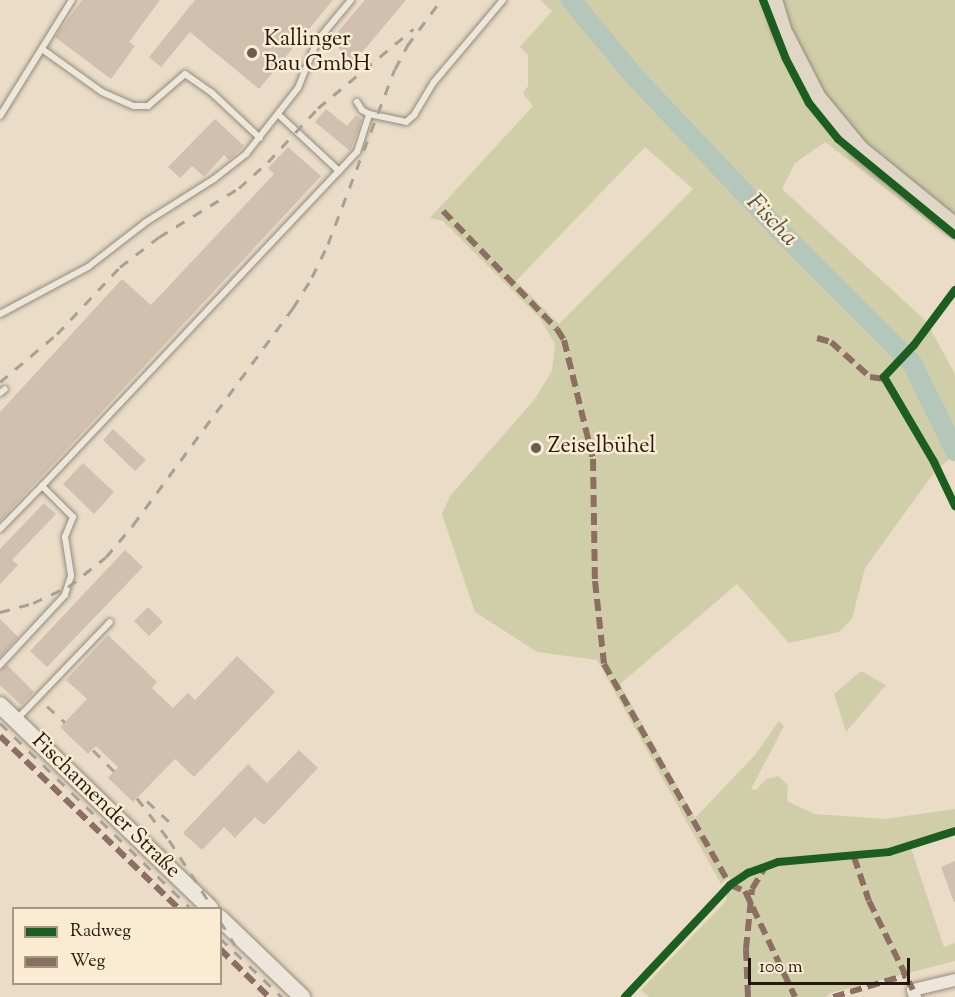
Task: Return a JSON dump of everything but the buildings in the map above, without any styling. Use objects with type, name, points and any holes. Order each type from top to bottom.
[{"type":"main road","points":[[773,0],[782,30],[817,98],[860,150],[955,226]]},
{"type":"main road","name":"Fischamender Straße","points":[[0,705],[208,907]]},
{"type":"main road","points":[[222,920],[302,997]]},
{"type":"street","points":[[914,994],[955,980]]},
{"type":"lane","points":[[0,116],[72,0]]},
{"type":"lane","points":[[0,314],[88,267],[146,222],[233,165],[279,116],[298,88],[316,41],[351,0]]},
{"type":"lane","points":[[357,102],[362,110],[369,114],[406,122],[414,115],[434,82],[503,0]]},
{"type":"lane","points":[[42,49],[102,92],[134,106],[148,106],[185,74],[211,92],[260,138]]},
{"type":"lane","points":[[0,529],[357,152],[369,114]]},
{"type":"lane","points":[[279,116],[339,171]]},
{"type":"lane","points":[[0,665],[60,602],[68,587],[70,576],[66,537],[74,517],[42,486]]},
{"type":"lane","points":[[16,720],[110,622]]},
{"type":"shaded area","points":[[540,0],[955,0],[955,242],[825,142],[795,163],[782,189],[926,321],[955,374],[955,454],[933,474],[865,568],[852,619],[839,632],[789,643],[737,584],[620,684],[695,818],[755,755],[779,721],[784,726],[751,789],[756,790],[766,779],[779,776],[788,786],[787,801],[814,814],[885,819],[955,809],[955,826],[909,842],[944,947],[955,943],[955,961],[830,993],[826,997],[649,997],[641,990],[726,901],[730,876],[721,884],[597,660],[537,652],[475,612],[442,514],[450,496],[534,400],[552,371],[555,344],[540,318],[443,221],[430,218],[533,106],[523,93],[528,86],[528,55],[520,47],[552,11]],"holes":[[[645,147],[693,189],[559,324],[516,281]]]},
{"type":"shaded area","points":[[861,671],[886,685],[846,732],[834,694]]},
{"type":"waterway","name":"Fischa","points":[[571,0],[634,76],[777,228],[912,363],[955,451]]},
{"type":"railway","points":[[0,612],[33,603],[68,587],[106,557],[133,525],[293,308],[328,244],[395,69],[407,46],[441,0]]},
{"type":"railway","points":[[0,382],[57,334],[120,267],[159,237],[239,188],[268,162],[318,108],[413,29]]},
{"type":"railway","points":[[47,706],[65,722]]},
{"type":"railway","points":[[0,723],[189,907]]},
{"type":"railway","points":[[93,750],[114,771]]},
{"type":"railway","points":[[137,798],[169,840],[212,907]]},
{"type":"railway","points":[[147,801],[175,827]]},
{"type":"railway","points":[[222,924],[235,945]]},
{"type":"railway","points":[[222,940],[282,997]]},
{"type":"marked path","points":[[443,211],[557,329],[564,340],[593,459],[595,581],[604,664],[730,885],[745,891],[795,997]]},
{"type":"marked path","points":[[817,338],[831,342],[870,377],[885,379]]},
{"type":"marked path","points":[[0,736],[177,907]]},
{"type":"marked path","points":[[854,857],[869,901],[913,990]]},
{"type":"marked path","points":[[748,997],[746,949],[752,889],[764,869]]},
{"type":"marked path","points":[[222,951],[269,997]]},
{"type":"marked path","points":[[833,997],[906,975]]},
{"type":"cycle path","points":[[763,0],[786,59],[809,103],[838,139],[955,235]]},
{"type":"cycle path","points":[[955,290],[914,345],[884,377],[934,462],[955,506]]},
{"type":"cycle path","points":[[625,997],[730,885],[748,873],[778,862],[889,852],[955,831]]},
{"type":"place","name":"Kallinger Bau GmbH","points":[[252,53]]},
{"type":"place","name":"Zeiselbühel","points":[[536,448]]}]
